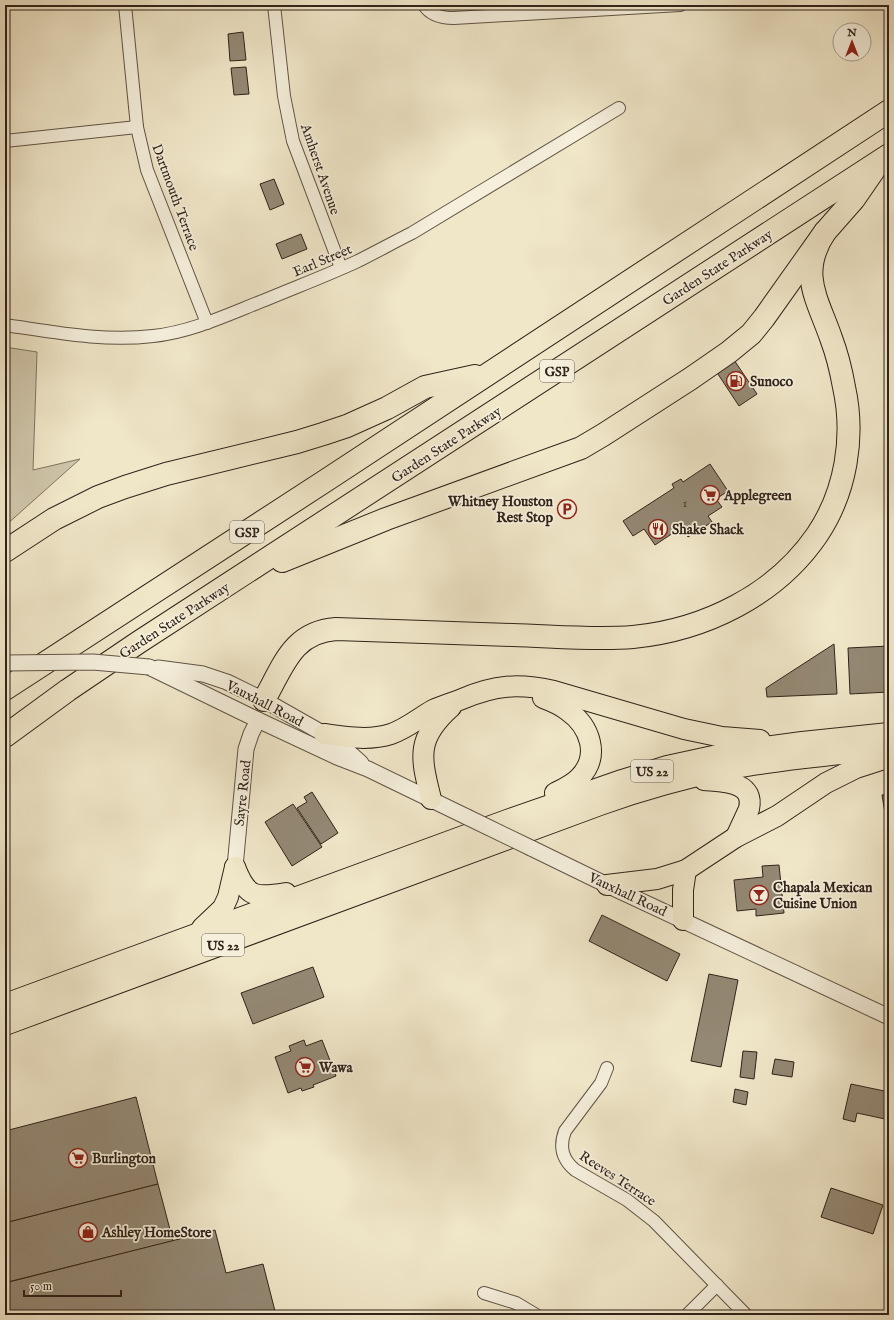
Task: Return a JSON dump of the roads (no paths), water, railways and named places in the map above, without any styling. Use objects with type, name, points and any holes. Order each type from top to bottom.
[{"type":"highway","name":"GSP","points":[[5,689],[889,111]]},
{"type":"highway","points":[[233,581],[386,519],[581,448],[603,435],[729,352],[751,334],[825,232],[854,199],[885,157]]},
{"type":"highway","name":"Garden State Parkway","points":[[5,736],[68,690],[126,651],[885,157]]},
{"type":"highway","points":[[261,710],[292,650],[302,640],[321,631],[336,629],[602,638],[646,635],[676,630],[714,616],[736,606],[778,578],[804,553],[821,529],[834,504],[846,465],[848,435],[846,394],[835,351],[811,279],[812,259],[825,232]]},
{"type":"highway","points":[[5,551],[54,519],[98,497],[124,487],[166,474],[297,442],[323,434],[347,426],[386,408],[425,387],[488,373]]},
{"type":"highway","points":[[506,687],[542,697],[568,710],[586,729],[592,755],[583,773],[573,783],[507,820]]},
{"type":"highway","points":[[324,734],[366,738],[390,734],[406,727],[434,710],[482,691],[506,687],[531,687],[554,691],[665,724],[710,735],[744,739],[802,742]]},
{"type":"highway","points":[[430,799],[423,767],[424,745],[430,730],[447,710],[461,699]]},
{"type":"highway","name":"US 22","points":[[5,1004],[507,820],[599,787],[667,766],[736,751],[802,742],[889,733]]},
{"type":"highway","name":"US 22","points":[[5,1025],[618,798],[686,778],[729,769],[774,762],[889,749]]},
{"type":"highway","points":[[607,885],[657,879],[686,870],[736,837],[777,816],[836,778],[856,768],[889,758]]},
{"type":"highway","points":[[686,778],[737,784],[746,791],[750,804],[747,815],[736,837]]},
{"type":"highway","points":[[235,867],[244,887],[252,894],[258,896],[272,896],[324,887]]},
{"type":"highway","points":[[195,934],[223,908],[228,897],[235,867]]},
{"type":"highway","points":[[683,920],[683,890],[686,870]]},
{"type":"street","name":"Dartmouth Terrace","points":[[125,5],[137,127],[147,170],[207,323]]},
{"type":"street","name":"Amherst Avenue","points":[[274,5],[284,96],[293,141],[341,268]]},
{"type":"street","points":[[424,5],[425,8],[434,14],[444,18],[568,8],[680,5]]},
{"type":"street","name":"Earl Street","points":[[5,325],[76,336],[127,338],[154,336],[180,331],[207,323],[358,261],[412,233],[619,108]]},
{"type":"street","points":[[5,141],[137,127]]},
{"type":"street","name":"Vauxhall Road","points":[[5,663],[93,662],[194,672],[211,676],[261,710],[337,757],[368,769],[607,885],[889,1016]]},
{"type":"street","name":"Vauxhall Road","points":[[149,667],[202,694],[261,710],[324,734],[341,745],[368,769]]},
{"type":"street","points":[[202,694],[261,710]]},
{"type":"street","name":"Sayre Road","points":[[235,867],[245,755],[251,734],[261,710]]},
{"type":"street","name":"Reeves Terrace","points":[[607,1068],[601,1083],[565,1131],[561,1149],[564,1157],[569,1165],[575,1170],[627,1200],[654,1221],[746,1315]]},
{"type":"street","points":[[687,1315],[717,1285]]},
{"type":"street","points":[[484,1293],[516,1303],[536,1315]]},
{"type":"place","name":"Sunoco","points":[[736,381]]},
{"type":"place","name":"Applegreen","points":[[710,495]]},
{"type":"place","name":"Whitney Houston Rest Stop","points":[[567,509]]},
{"type":"place","name":"Shake Shack","points":[[658,529]]},
{"type":"place","name":"Chapala Mexican Cuisine Union","points":[[759,895]]},
{"type":"place","name":"Wawa","points":[[305,1067]]},
{"type":"place","name":"Burlington","points":[[78,1158]]},
{"type":"place","name":"Ashley HomeStore","points":[[88,1232]]}]
